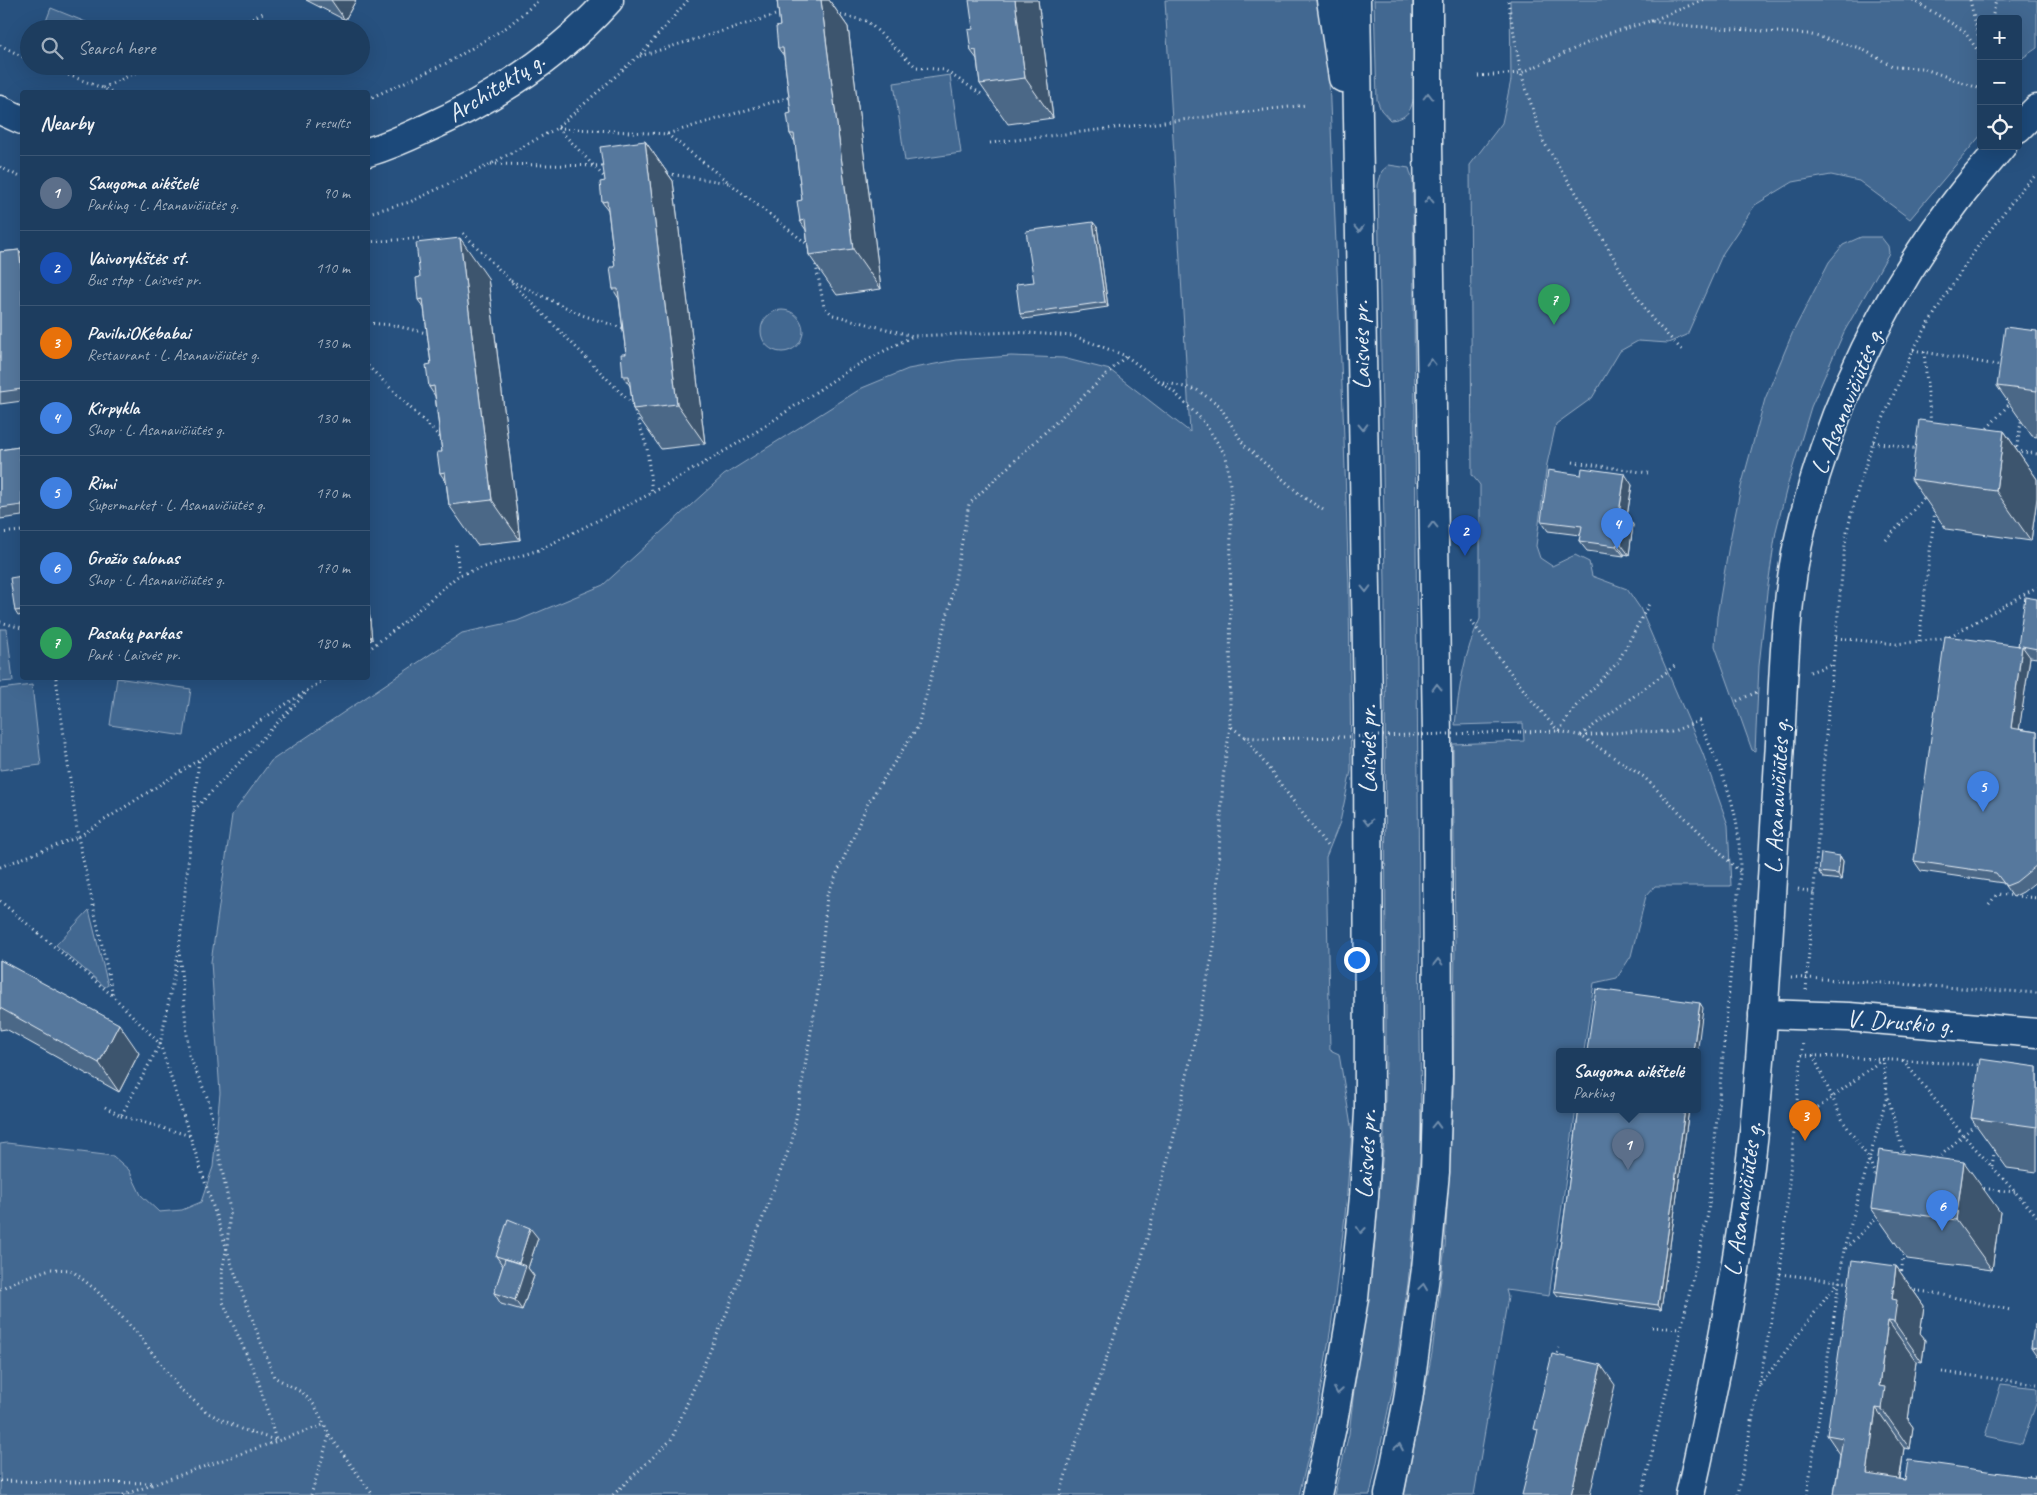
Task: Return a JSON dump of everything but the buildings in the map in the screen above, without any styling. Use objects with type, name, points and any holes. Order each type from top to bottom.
[{"type":"main road","name":"Architektų g.","points":[[370,151],[386,147],[456,115],[502,90],[595,16],[609,0]]},
{"type":"main road","points":[[1331,0],[1359,180]]},
{"type":"main road","name":"Laisvės pr.","points":[[1318,1495],[1333,1422],[1354,1298],[1364,1197],[1369,1112],[1368,717],[1356,0]]},
{"type":"main road","points":[[1389,1495],[1408,1400],[1426,1269],[1435,1172],[1438,1076],[1437,716],[1428,164],[1428,0]]},
{"type":"main road","points":[[2022,124],[2037,109]]},
{"type":"main road","points":[[0,110],[20,119]]},
{"type":"main road","name":"L. Asanavičiūtės g.","points":[[1690,1495],[1725,1329],[1743,1218],[1754,1132],[1788,615],[1801,529],[1817,471],[1835,417],[1855,367],[1880,318],[1925,246],[1961,194],[1999,150]]},
{"type":"main road","name":"V. Druskio g.","points":[[1763,1014],[1849,1017],[2037,1033]]},
{"type":"path","points":[[370,98],[449,62],[507,27],[539,0]]},
{"type":"path","points":[[370,212],[410,202],[490,164],[557,128],[636,57],[688,0]]},
{"type":"path","points":[[1478,76],[1521,73],[1607,34],[1650,21],[1703,0]]},
{"type":"path","points":[[1913,0],[1964,31],[1977,50]]},
{"type":"path","points":[[1970,0],[1977,30]]},
{"type":"path","points":[[1993,15],[1996,0]]},
{"type":"path","points":[[1508,1],[1521,73],[1543,141],[1585,207],[1628,283],[1652,319],[1683,352]]},
{"type":"path","points":[[249,20],[265,12]]},
{"type":"path","points":[[636,57],[781,13],[790,13]]},
{"type":"path","points":[[835,14],[867,21],[916,67],[944,70],[983,95]]},
{"type":"path","points":[[1650,21],[1690,26],[1808,34],[1860,48],[1894,67],[1922,68],[1977,88]]},
{"type":"path","points":[[0,45],[20,55]]},
{"type":"path","points":[[68,75],[108,90]]},
{"type":"path","points":[[102,88],[130,75]]},
{"type":"path","points":[[557,128],[667,134],[793,96]]},
{"type":"path","points":[[990,142],[1306,105]]},
{"type":"path","points":[[557,128],[612,186]]},
{"type":"path","points":[[667,134],[812,248]]},
{"type":"path","points":[[490,164],[611,166]]},
{"type":"path","points":[[0,167],[20,177]]},
{"type":"path","points":[[655,171],[730,183]]},
{"type":"path","points":[[2037,174],[2025,185],[1978,246],[1913,350],[1873,442],[1846,535],[1827,725],[1807,977],[2037,993]]},
{"type":"path","points":[[463,233],[632,402],[647,448],[652,493]]},
{"type":"path","points":[[370,242],[423,238]]},
{"type":"path","points":[[814,256],[824,307],[833,315],[912,336],[1014,332],[1074,336],[1126,356],[1175,393],[1204,422],[1226,456],[1231,492],[1230,726],[1223,778],[1214,948],[1175,1132],[1141,1262],[1069,1463],[1060,1495]]},
{"type":"path","points":[[508,279],[582,315],[622,328]]},
{"type":"path","points":[[370,323],[392,325],[433,334]]},
{"type":"path","points":[[370,648],[459,575],[539,550],[652,493],[747,438],[850,369],[912,336]]},
{"type":"path","points":[[1913,350],[2009,367]]},
{"type":"path","points":[[1924,352],[1931,431]]},
{"type":"path","points":[[613,1495],[671,1440],[726,1312],[792,1141],[818,991],[827,896],[868,803],[918,726],[951,601],[969,504],[1126,356]]},
{"type":"path","points":[[370,368],[444,441]]},
{"type":"path","points":[[1160,381],[1197,390],[1219,405],[1244,445],[1303,497],[1325,511]]},
{"type":"path","points":[[1982,434],[2014,398]]},
{"type":"path","points":[[2016,451],[2023,413]]},
{"type":"path","points":[[1873,442],[1925,450]]},
{"type":"path","points":[[2007,452],[2016,451],[2037,454]]},
{"type":"path","points":[[1573,462],[1648,473]]},
{"type":"path","points":[[1886,540],[1932,488]]},
{"type":"path","points":[[1919,641],[1935,508]]},
{"type":"path","points":[[0,533],[20,530]]},
{"type":"path","points":[[456,544],[459,575]]},
{"type":"path","points":[[1836,638],[1896,644],[1947,638],[2037,587]]},
{"type":"path","points":[[1559,731],[1575,708],[1618,662],[1648,604]]},
{"type":"path","points":[[1471,621],[1533,702],[1559,731]]},
{"type":"path","points":[[0,622],[20,627]]},
{"type":"path","points":[[1581,736],[1676,666]]},
{"type":"path","points":[[56,680],[78,837],[113,996]]},
{"type":"path","points":[[0,867],[78,837],[325,680]]},
{"type":"path","points":[[194,810],[310,689]]},
{"type":"path","points":[[1245,737],[1268,739],[1559,731],[1581,736],[1636,731],[1671,732],[1699,721],[1723,776],[1735,812],[1740,843],[1740,873],[1708,1214],[1642,1495]]},
{"type":"path","points":[[1230,726],[1245,737],[1327,846]]},
{"type":"path","points":[[1581,736],[1644,777],[1740,873]]},
{"type":"path","points":[[121,1116],[160,1044],[179,950],[199,759]]},
{"type":"path","points":[[1989,904],[1997,894],[2037,898]]},
{"type":"path","points":[[0,901],[113,996],[160,1044],[192,1136],[227,1247],[274,1377],[303,1393],[314,1406],[330,1436],[373,1495]]},
{"type":"path","points":[[179,950],[189,1055],[208,1099],[230,1210],[227,1247],[222,1270],[223,1302],[258,1380],[276,1440]]},
{"type":"path","points":[[1738,1495],[1780,1274],[1802,1055],[1884,1058],[1988,1066]]},
{"type":"path","points":[[1813,1055],[1843,1121],[1869,1159],[1878,1182]]},
{"type":"path","points":[[1884,1058],[1887,1094],[1907,1164]]},
{"type":"path","points":[[1794,1126],[1884,1058]]},
{"type":"path","points":[[1902,1060],[1964,1136],[2037,1216]]},
{"type":"path","points":[[1807,1495],[1844,1250],[1887,1094]]},
{"type":"path","points":[[105,1107],[121,1116],[192,1136]]},
{"type":"path","points":[[1934,1162],[1983,1118]]},
{"type":"path","points":[[1992,1166],[1996,1138]]},
{"type":"path","points":[[1977,1188],[2015,1192]]},
{"type":"path","points":[[1844,1250],[1882,1212]]},
{"type":"path","points":[[1900,1279],[1905,1240]]},
{"type":"path","points":[[0,1289],[21,1278],[50,1269],[71,1270],[96,1290],[138,1334],[179,1388],[208,1413],[241,1429],[276,1440]]},
{"type":"path","points":[[1780,1274],[1856,1284]]},
{"type":"path","points":[[1759,1386],[1838,1282]]},
{"type":"path","points":[[1908,1290],[2010,1310]]},
{"type":"path","points":[[1652,1327],[1681,1329]]},
{"type":"path","points":[[1554,1367],[1559,1348]]},
{"type":"path","points":[[1942,1372],[2037,1384]]},
{"type":"path","points":[[123,1495],[323,1425]]},
{"type":"path","points":[[311,1495],[330,1436]]},
{"type":"path","points":[[2018,1477],[2037,1476]]},
{"type":"path","points":[[0,1481],[158,1483]]},
{"type":"shaded area","points":[[1165,0],[1322,0],[1323,4],[1329,79],[1343,410],[1349,590],[1351,771],[1340,822],[1326,857],[1330,1050],[1339,1054],[1352,1132],[1345,1216],[1331,1327],[1312,1440],[1299,1495],[0,1495],[0,1144],[7,1143],[113,1156],[129,1170],[141,1195],[159,1212],[182,1210],[201,1202],[213,1167],[220,1093],[211,962],[232,815],[271,761],[462,633],[517,621],[603,585],[724,475],[862,388],[908,369],[957,360],[1011,356],[1063,358],[1110,370],[1190,432]]},
{"type":"shaded area","points":[[1374,0],[1413,0],[1414,96],[1410,110],[1404,116],[1390,120],[1381,110],[1377,100]]},
{"type":"shaded area","points":[[1510,0],[2037,0],[2037,48],[2022,58],[2022,15],[1977,15],[1977,140],[1910,219],[1859,181],[1831,175],[1793,182],[1755,205],[1723,253],[1687,335],[1668,343],[1638,341],[1620,351],[1592,398],[1556,424],[1547,464],[1536,546],[1540,558],[1552,566],[1575,555],[1589,562],[1592,576],[1627,589],[1640,608],[1703,754],[1728,825],[1731,886],[1655,886],[1646,896],[1631,956],[1617,978],[1594,983],[1584,1048],[1556,1048],[1556,1113],[1575,1113],[1549,1296],[1506,1290],[1508,1297],[1474,1495],[1404,1495],[1432,1353],[1445,1246],[1453,1098],[1455,944],[1453,744],[1524,741],[1523,723],[1455,725],[1463,671],[1474,632],[1480,619],[1480,485],[1472,475],[1470,165],[1502,123],[1511,80]]},
{"type":"shaded area","points":[[51,8],[81,20],[46,20]]},
{"type":"shaded area","points":[[950,75],[961,153],[905,161],[894,83]]},
{"type":"shaded area","points":[[1389,165],[1409,168],[1413,182],[1421,1149],[1408,1283],[1393,1387],[1370,1495],[1334,1495],[1349,1434],[1358,1355],[1373,1261],[1384,1140],[1386,1058],[1385,583],[1378,185],[1382,171]]},
{"type":"shaded area","points":[[1861,237],[1881,237],[1888,246],[1889,253],[1844,332],[1811,407],[1787,487],[1776,531],[1767,592],[1759,666],[1755,751],[1752,750],[1715,646],[1717,616],[1729,545],[1741,487],[1765,399],[1792,334],[1829,262],[1843,245]]},
{"type":"shaded area","points":[[786,310],[794,313],[800,319],[803,331],[800,343],[794,349],[778,352],[770,349],[764,343],[761,327],[764,319],[770,313]]},
{"type":"shaded area","points":[[0,629],[7,629],[13,681],[0,682]]},
{"type":"shaded area","points":[[117,680],[130,680],[191,689],[184,736],[110,725]]},
{"type":"shaded area","points":[[32,685],[41,765],[0,770],[0,689]]},
{"type":"shaded area","points":[[89,910],[108,985],[105,987],[56,945]]},
{"type":"shaded area","points":[[2001,1384],[2037,1388],[2037,1401],[2022,1444],[1985,1436]]},
{"type":"place","name":"Pasakų parkas","points":[[1554,325]]},
{"type":"place","name":"Kirpykla","points":[[1617,549]]},
{"type":"place","name":"Vaivorykštės st.","points":[[1465,556]]},
{"type":"place","name":"Rimi","points":[[1983,812]]},
{"type":"place","name":"PavilniOKebabai","points":[[1805,1141]]},
{"type":"place","name":"Saugoma aikštelė","points":[[1628,1170]]},
{"type":"place","name":"Grožio salonas","points":[[1942,1231]]}]
